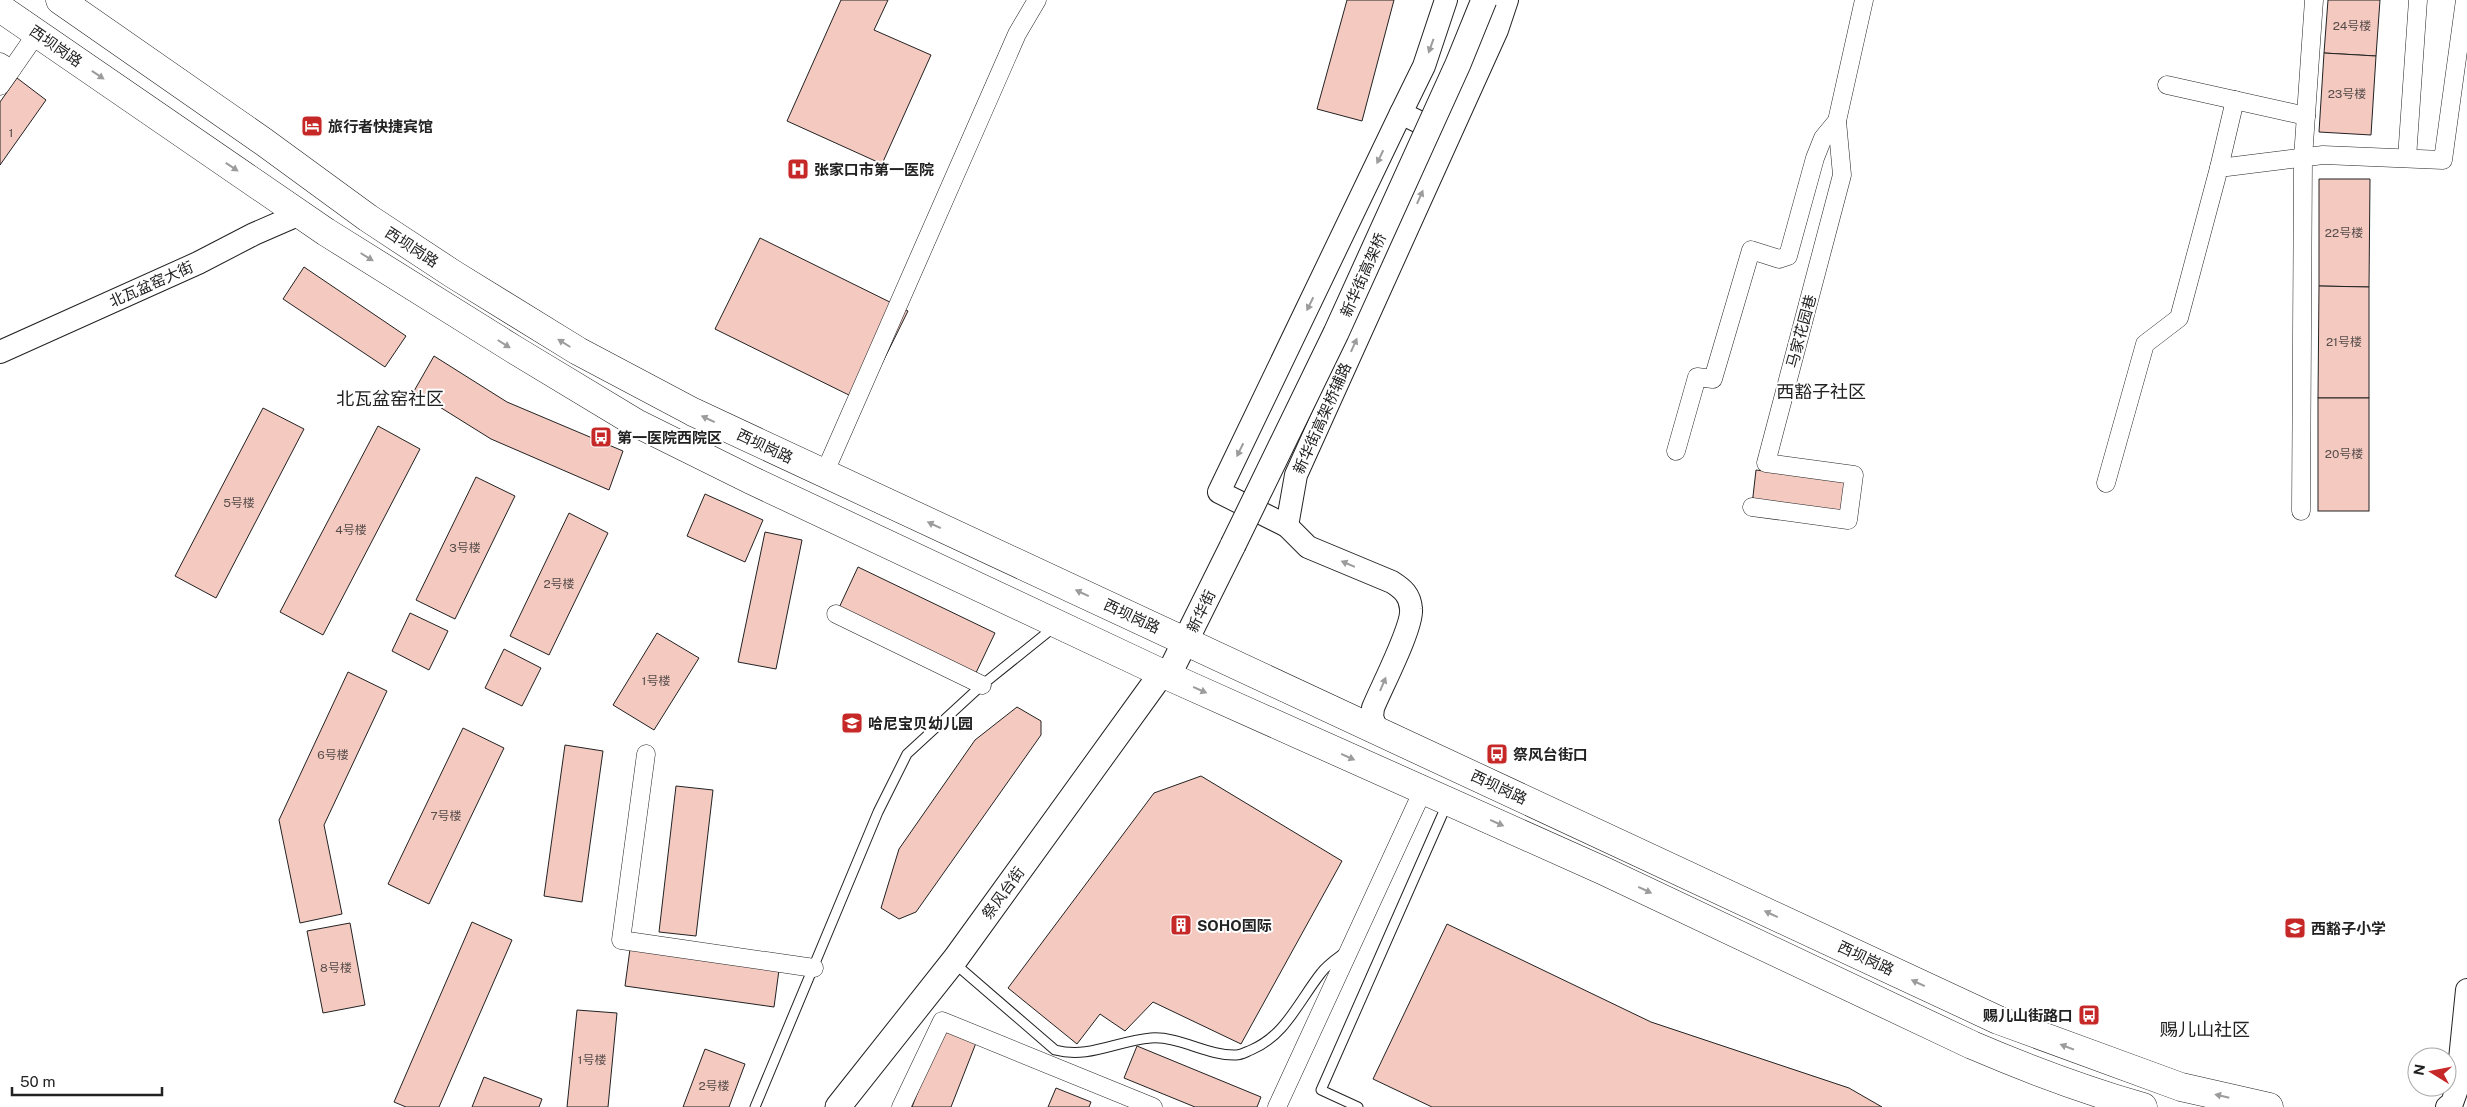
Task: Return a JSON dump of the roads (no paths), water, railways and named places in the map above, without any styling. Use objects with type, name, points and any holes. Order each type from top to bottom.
[{"type":"main road","name":"西坝岗路","points":[[60,0],[368,218],[453,274],[578,351],[693,412],[1998,1020],[2181,1087],[2269,1107]]},
{"type":"main road","name":"新华街高架桥","points":[[1227,542],[1447,63],[1471,0]]},
{"type":"main road","name":"新华街高架桥","points":[[1227,542],[1336,333],[1458,64],[1484,0]]},
{"type":"main road","name":"西坝岗路","points":[[0,8],[300,214],[506,345],[636,423],[751,480],[1162,673],[1604,871],[1972,1045],[2028,1069],[2080,1088],[2143,1107]]},
{"type":"main road","points":[[300,214],[319,182]]},
{"type":"main road","name":"新华街","points":[[1162,673],[1227,542]]},
{"type":"main road","name":"祭风台街","points":[[838,1107],[952,962],[1162,673]]},
{"type":"street","points":[[824,474],[1017,34],[1037,0]]},
{"type":"street","points":[[1376,730],[1372,717],[1373,708],[1408,626],[1412,611],[1404,590],[1392,582],[1308,547],[1287,526],[1219,492],[1424,66],[1446,0]]},
{"type":"street","name":"新华街高架桥辅路","points":[[1287,526],[1296,476],[1497,30],[1507,0]]},
{"type":"street","name":"马家花园巷","points":[[1752,508],[1848,520],[1854,475],[1766,463],[1842,175],[1837,121],[1864,0]]},
{"type":"street","points":[[2300,511],[2303,158],[2314,0]]},
{"type":"street","points":[[2407,158],[2418,0]]},
{"type":"street","points":[[2219,168],[2323,155],[2444,160],[2465,0]]},
{"type":"street","points":[[0,86],[6,66],[37,33]]},
{"type":"street","points":[[2167,85],[2306,116]]},
{"type":"street","points":[[2106,483],[2145,344],[2179,318],[2235,100]]},
{"type":"street","points":[[1401,113],[1448,136]]},
{"type":"street","points":[[1676,450],[1697,376],[1713,379],[1751,250],[1779,260],[1788,256],[1823,138],[1837,121]]},
{"type":"street","name":"北瓦盆窑大街","points":[[0,352],[198,263],[254,234],[300,214]]},
{"type":"street","points":[[836,614],[982,685]]},
{"type":"street","points":[[646,754],[622,940],[814,968]]},
{"type":"street","points":[[1277,1107],[1352,946],[1436,796]]},
{"type":"street","points":[[2447,1107],[2452,1103],[2457,1089],[2467,990]]},
{"type":"street","points":[[901,1107],[942,1021],[1153,1107]]},
{"type":"lane","points":[[755,1107],[878,812],[907,754],[982,685],[1058,624]]},
{"type":"lane","points":[[1358,1107],[1321,1090],[1436,796]]},
{"type":"lane","points":[[952,962],[1055,1050],[1070,1054],[1084,1054],[1129,1041],[1154,1038],[1210,1052],[1238,1055],[1262,1045],[1286,1023],[1322,972],[1352,946]]},
{"type":"place","name":"旅行者快捷宾馆","points":[[312,126]]},
{"type":"place","name":"张家口市第一医院","points":[[798,169]]},
{"type":"place","name":"第一医院西院区","points":[[601,437]]},
{"type":"place","name":"哈尼宝贝幼儿园","points":[[852,723]]},
{"type":"place","name":"祭风台街口","points":[[1497,754]]},
{"type":"place","name":"SOHO国际","points":[[1181,925]]},
{"type":"place","name":"西豁子小学","points":[[2295,928]]},
{"type":"place","name":"赐儿山街路口","points":[[2089,1015]]},
{"type":"district","name":"西豁子社区","points":[[1821,391]]},
{"type":"district","name":"北瓦盆窑社区","points":[[390,398]]},
{"type":"district","name":"赐儿山社区","points":[[2205,1029]]}]
